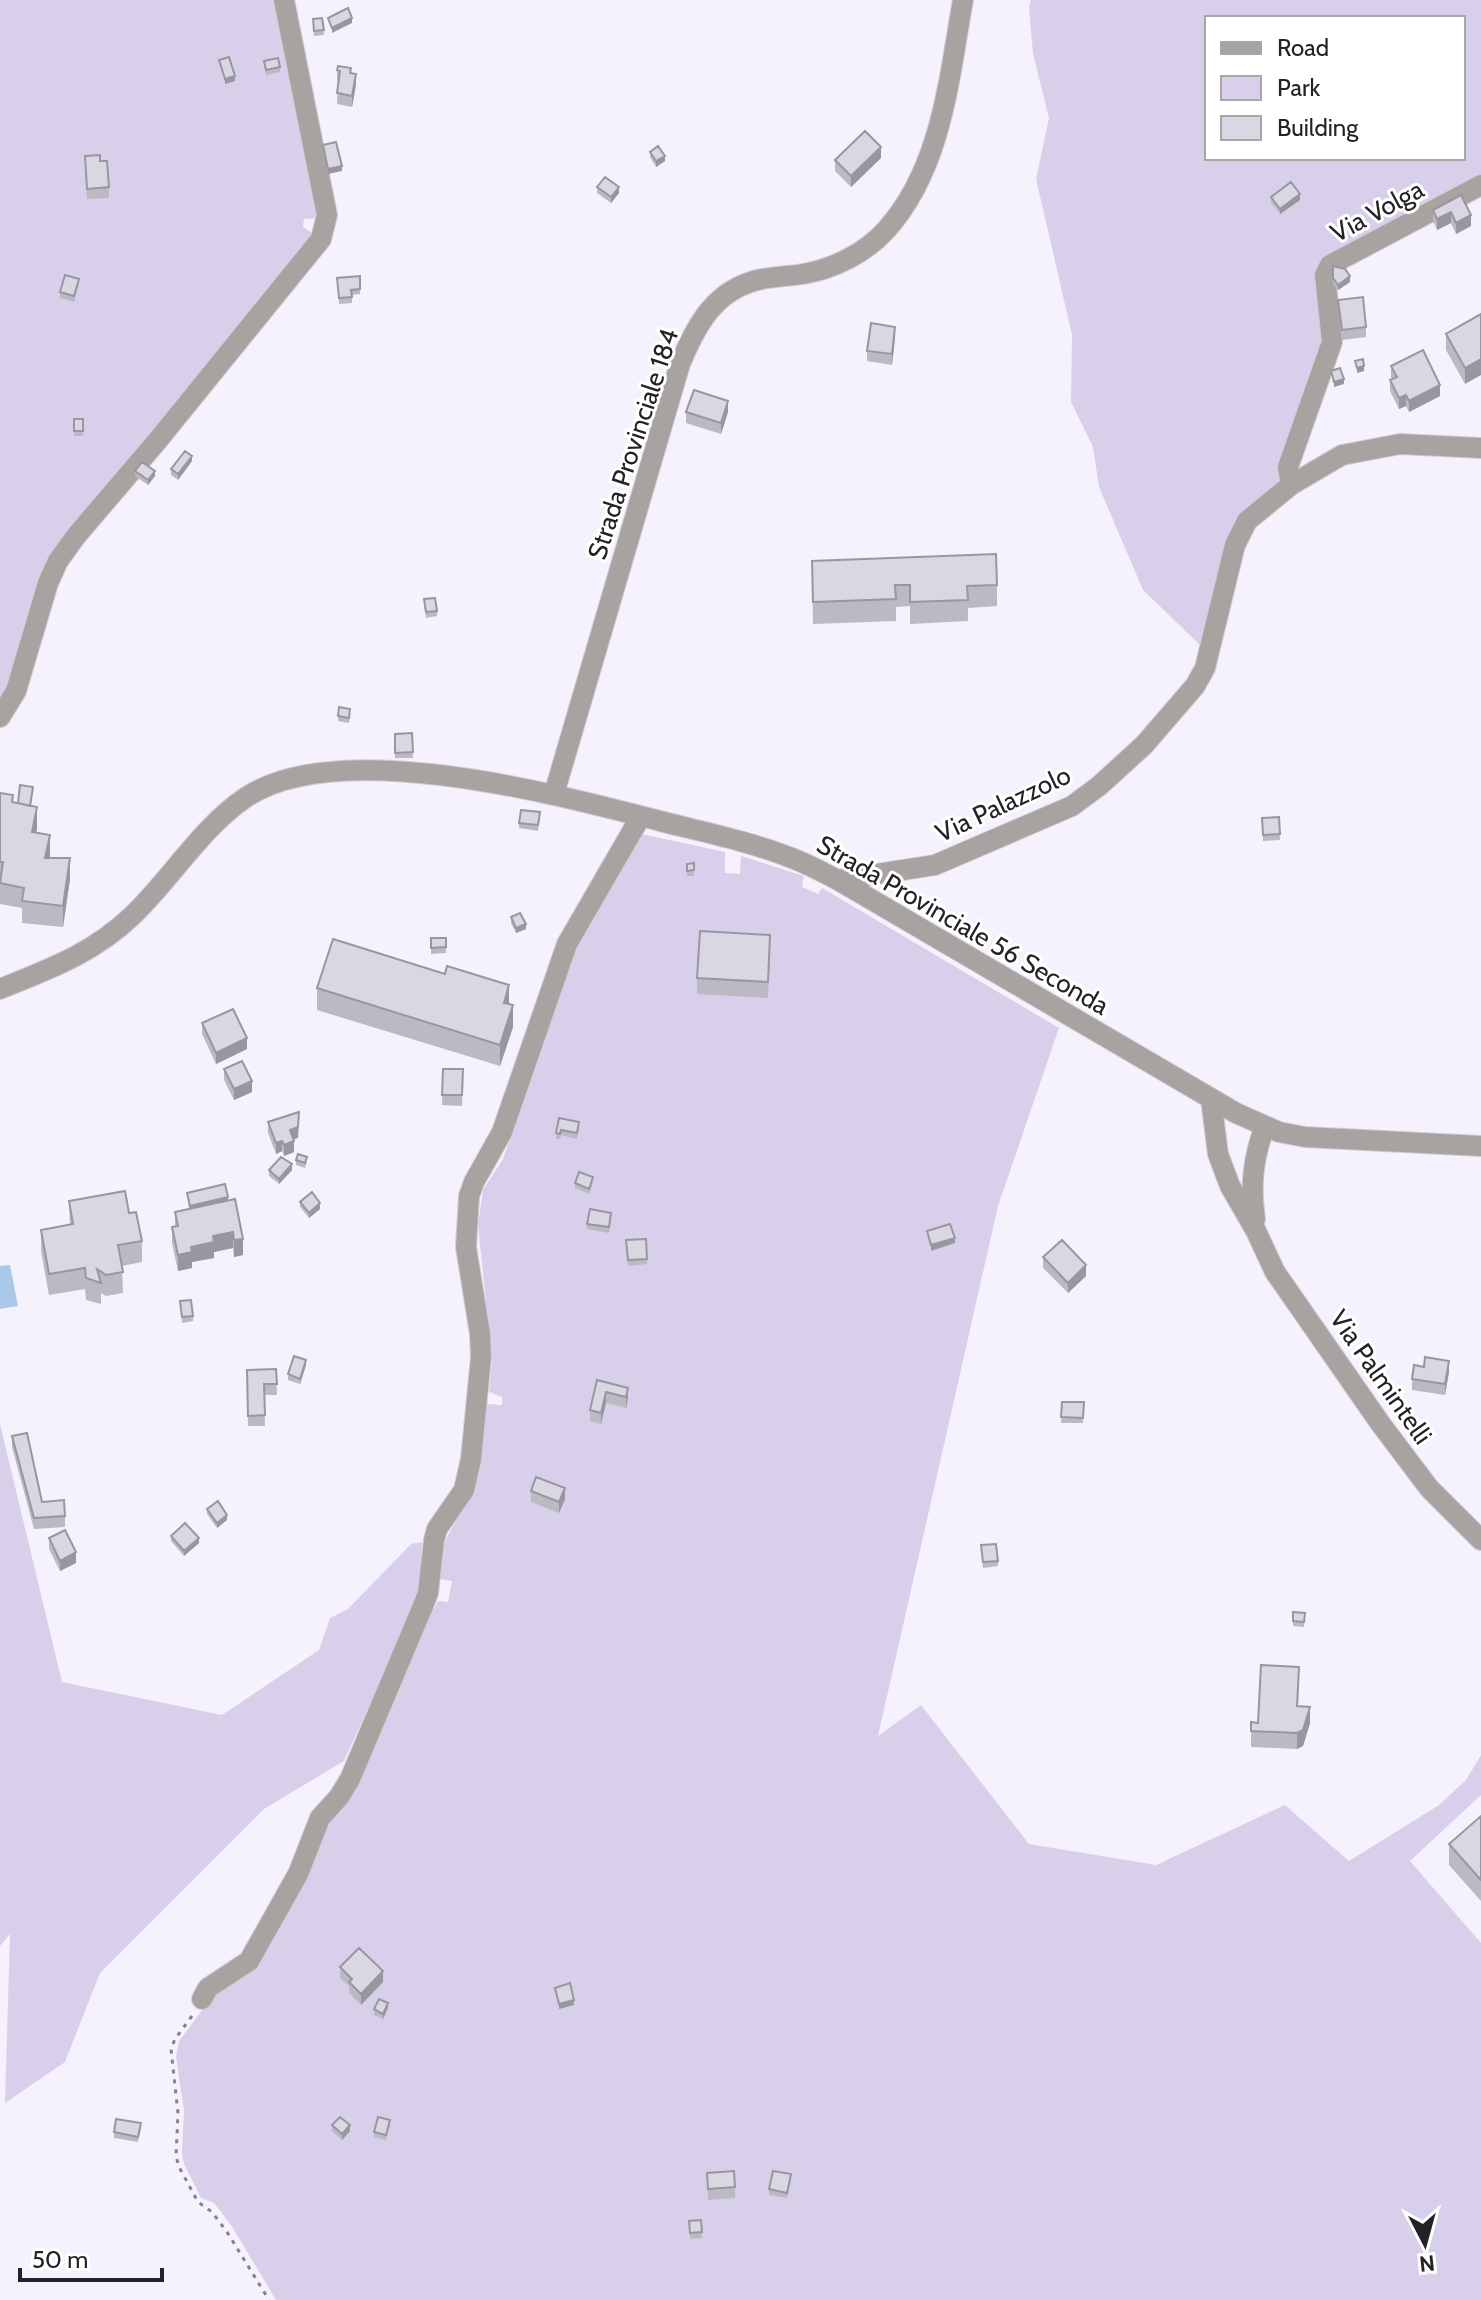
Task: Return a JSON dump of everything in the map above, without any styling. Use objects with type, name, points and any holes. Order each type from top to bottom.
[{"type":"street","points":[[0,717],[16,691],[48,583],[58,561],[311,251],[326,226],[327,215],[284,0]]},
{"type":"street","name":"Strada Provinciale 184","points":[[554,794],[675,379],[692,334],[706,313],[732,291],[749,282],[823,270],[863,249],[885,232],[918,187],[929,162],[963,0]]},
{"type":"street","name":"Via Volga","points":[[1291,485],[1288,467],[1332,342],[1325,275],[1330,265],[1481,185]]},
{"type":"street","name":"Via Palazzolo","points":[[838,880],[935,865],[1072,806],[1099,786],[1144,745],[1195,686],[1205,668],[1235,545],[1247,521],[1291,485],[1342,455],[1400,444],[1481,448]]},
{"type":"street","name":"Strada Provinciale 56 Seconda","points":[[0,989],[81,955],[109,936],[246,797],[276,783],[309,774],[424,772],[554,794],[788,856],[838,880],[1211,1099],[1265,1126],[1305,1137],[1333,1140],[1481,1146]]},
{"type":"street","points":[[202,1999],[208,1988],[249,1961],[298,1874],[320,1818],[350,1779],[428,1593],[437,1529],[464,1490],[471,1459],[481,1357],[466,1247],[469,1196],[502,1132],[567,944],[641,816]]},
{"type":"street","points":[[1211,1099],[1218,1154],[1230,1186],[1256,1231]]},
{"type":"street","points":[[1256,1231],[1251,1193],[1253,1170],[1265,1126]]},
{"type":"street","name":"Via Palmintelli","points":[[1256,1231],[1275,1272],[1380,1423],[1429,1488],[1481,1540]]},
{"type":"path","points":[[202,1999],[171,2049],[178,2113],[176,2156],[198,2202],[212,2212],[227,2232],[269,2300]]},
{"type":"green space","points":[[0,0],[278,0],[323,218],[304,219],[303,227],[315,235],[52,556],[6,694],[0,703]]},
{"type":"green space","points":[[1031,0],[1481,0],[1481,174],[1324,256],[1318,265],[1323,341],[1278,485],[1242,514],[1229,533],[1200,645],[1143,590],[1099,487],[1093,447],[1071,402],[1072,335],[1036,179],[1049,118],[1033,54]]},
{"type":"green space","points":[[641,834],[725,852],[725,873],[740,874],[741,856],[804,876],[802,887],[818,894],[822,888],[1059,1028],[998,1206],[878,1736],[921,1705],[1029,1844],[1156,1865],[1285,1805],[1349,1861],[1439,1805],[1466,1780],[1481,1755],[1481,1795],[1410,1861],[1481,1943],[1481,2300],[276,2300],[231,2225],[214,2203],[201,2198],[184,2164],[182,2153],[184,2111],[176,2057],[179,2041],[218,1989],[240,1976],[438,1601],[448,1602],[452,1581],[440,1579],[441,1555],[447,1537],[476,1485],[487,1404],[502,1405],[502,1397],[489,1392],[492,1360],[478,1225],[483,1190],[503,1159],[573,955]]},
{"type":"green space","points":[[0,1424],[62,1682],[222,1715],[319,1650],[330,1618],[348,1609],[411,1544],[422,1542],[418,1599],[344,1761],[264,1809],[100,1973],[65,2062],[5,2103],[10,1934],[0,1946]]},
{"type":"water","points":[[10,1265],[18,1306],[0,1309],[0,1266]]},
{"type":"building","points":[[348,8],[352,18],[332,28],[328,18]]},
{"type":"building","points":[[322,18],[324,30],[314,31],[313,19]]},
{"type":"building","points":[[229,57],[235,76],[225,79],[219,60]]},
{"type":"building","points":[[278,58],[280,67],[266,70],[264,61]]},
{"type":"building","points":[[338,66],[351,68],[350,73],[356,74],[352,96],[337,93]]},
{"type":"building","points":[[865,131],[881,147],[851,176],[835,160]]},
{"type":"building","points":[[336,142],[342,166],[328,169],[323,145]]},
{"type":"building","points":[[658,146],[665,156],[656,161],[650,152]]},
{"type":"building","points":[[100,155],[100,161],[107,161],[109,187],[87,189],[85,156]]},
{"type":"building","points":[[605,177],[619,187],[611,197],[597,187]]},
{"type":"building","points":[[1291,182],[1300,194],[1280,209],[1271,197]]},
{"type":"building","points":[[1461,195],[1471,215],[1456,223],[1451,212],[1437,219],[1433,210]]},
{"type":"building","points":[[1333,266],[1345,269],[1350,276],[1338,285],[1333,278]]},
{"type":"building","points":[[65,275],[79,279],[74,296],[60,292]]},
{"type":"building","points":[[360,276],[360,289],[351,290],[352,297],[339,298],[337,278]]},
{"type":"building","points":[[1363,297],[1366,327],[1342,330],[1338,300]]},
{"type":"building","points":[[1481,314],[1481,359],[1465,368],[1446,334]]},
{"type":"building","points":[[871,323],[895,327],[892,354],[867,351]]},
{"type":"building","points":[[1423,350],[1440,385],[1409,401],[1406,395],[1399,398],[1390,380],[1397,377],[1391,366]]},
{"type":"building","points":[[1363,359],[1364,366],[1357,368],[1355,361]]},
{"type":"building","points":[[1340,368],[1344,379],[1334,382],[1331,371]]},
{"type":"building","points":[[694,390],[728,401],[721,423],[686,412]]},
{"type":"building","points":[[74,419],[83,419],[83,431],[74,431]]},
{"type":"building","points":[[185,451],[192,456],[178,474],[171,469]]},
{"type":"building","points":[[142,462],[155,471],[148,480],[135,471]]},
{"type":"building","points":[[996,554],[997,585],[967,586],[968,600],[910,602],[910,585],[895,585],[896,599],[813,602],[812,561]]},
{"type":"building","points":[[435,598],[437,611],[426,612],[424,599]]},
{"type":"building","points":[[339,707],[350,709],[349,718],[338,716]]},
{"type":"building","points":[[412,733],[413,752],[395,753],[395,734]]},
{"type":"building","points":[[20,785],[33,787],[30,806],[18,803]]},
{"type":"building","points":[[0,793],[13,795],[12,802],[37,807],[32,832],[50,835],[45,858],[70,858],[63,906],[22,901],[24,888],[0,883],[3,862],[0,862]]},
{"type":"building","points":[[521,810],[540,812],[538,825],[519,823]]},
{"type":"building","points":[[1279,817],[1280,834],[1263,835],[1262,818]]},
{"type":"building","points":[[694,863],[694,870],[687,871],[687,864]]},
{"type":"building","points":[[520,913],[526,924],[516,928],[511,917]]},
{"type":"building","points":[[700,931],[770,935],[768,982],[697,978]]},
{"type":"building","points":[[431,938],[446,938],[446,947],[431,948]]},
{"type":"building","points":[[333,939],[445,974],[447,966],[509,985],[504,1003],[513,1005],[500,1045],[317,988]]},
{"type":"building","points":[[233,1009],[247,1038],[216,1053],[202,1023]]},
{"type":"building","points":[[242,1061],[252,1081],[234,1089],[224,1069]]},
{"type":"building","points":[[443,1069],[463,1069],[462,1095],[442,1095]]},
{"type":"building","points":[[299,1112],[298,1127],[290,1130],[294,1141],[284,1145],[282,1141],[276,1143],[268,1122]]},
{"type":"building","points":[[559,1118],[579,1122],[577,1133],[561,1130],[560,1134],[556,1133]]},
{"type":"building","points":[[298,1154],[307,1157],[305,1163],[296,1160]]},
{"type":"building","points":[[281,1157],[292,1164],[279,1179],[269,1170]]},
{"type":"building","points":[[579,1172],[593,1177],[589,1189],[575,1183]]},
{"type":"building","points":[[225,1184],[228,1197],[190,1206],[187,1193]]},
{"type":"building","points":[[125,1191],[129,1213],[136,1212],[142,1241],[118,1245],[123,1272],[106,1275],[97,1269],[101,1283],[86,1278],[85,1268],[49,1274],[41,1230],[73,1224],[69,1201]]},
{"type":"building","points":[[312,1192],[320,1203],[309,1213],[300,1202]]},
{"type":"building","points":[[235,1199],[243,1239],[234,1240],[233,1232],[213,1236],[214,1242],[191,1247],[192,1252],[178,1255],[172,1227],[178,1226],[175,1212]]},
{"type":"building","points":[[590,1209],[611,1213],[609,1227],[587,1224]]},
{"type":"building","points":[[950,1224],[955,1238],[931,1245],[927,1231]]},
{"type":"building","points":[[646,1239],[647,1259],[628,1260],[626,1240]]},
{"type":"building","points":[[1062,1240],[1086,1265],[1068,1283],[1043,1257]]},
{"type":"building","points":[[191,1300],[193,1316],[182,1317],[180,1301]]},
{"type":"building","points":[[294,1356],[306,1360],[300,1379],[288,1374]]},
{"type":"building","points":[[1425,1357],[1449,1361],[1445,1384],[1412,1379],[1414,1365],[1424,1367]]},
{"type":"building","points":[[276,1369],[277,1384],[264,1384],[265,1415],[248,1416],[247,1370]]},
{"type":"building","points":[[597,1380],[628,1388],[626,1397],[606,1392],[601,1413],[590,1410]]},
{"type":"building","points":[[1062,1402],[1084,1402],[1083,1418],[1061,1417]]},
{"type":"building","points":[[27,1433],[42,1502],[64,1500],[65,1516],[34,1518],[12,1436]]},
{"type":"building","points":[[536,1477],[565,1488],[559,1502],[531,1491]]},
{"type":"building","points":[[218,1501],[227,1515],[217,1523],[207,1509]]},
{"type":"building","points":[[185,1523],[199,1538],[184,1551],[171,1536]]},
{"type":"building","points":[[65,1530],[76,1552],[60,1561],[49,1538]]},
{"type":"building","points":[[996,1544],[998,1561],[983,1562],[981,1545]]},
{"type":"building","points":[[1293,1612],[1305,1613],[1304,1622],[1293,1621]]},
{"type":"building","points":[[1261,1665],[1299,1667],[1297,1706],[1310,1707],[1303,1730],[1297,1733],[1251,1731],[1251,1722],[1258,1723]]},
{"type":"building","points":[[1481,1816],[1481,1880],[1449,1844]]},
{"type":"building","points":[[359,1948],[383,1971],[361,1994],[340,1967]]},
{"type":"building","points":[[570,1983],[574,2000],[559,2004],[555,1988]]},
{"type":"building","points":[[379,1999],[388,2003],[383,2014],[374,2009]]},
{"type":"building","points":[[340,2117],[350,2125],[342,2134],[332,2125]]},
{"type":"building","points":[[378,2117],[390,2120],[386,2135],[374,2132]]},
{"type":"building","points":[[116,2119],[141,2123],[138,2137],[114,2132]]},
{"type":"building","points":[[734,2171],[735,2187],[708,2189],[707,2173]]},
{"type":"building","points":[[773,2171],[791,2174],[787,2193],[769,2189]]},
{"type":"building","points":[[701,2220],[702,2232],[690,2233],[689,2221]]}]
